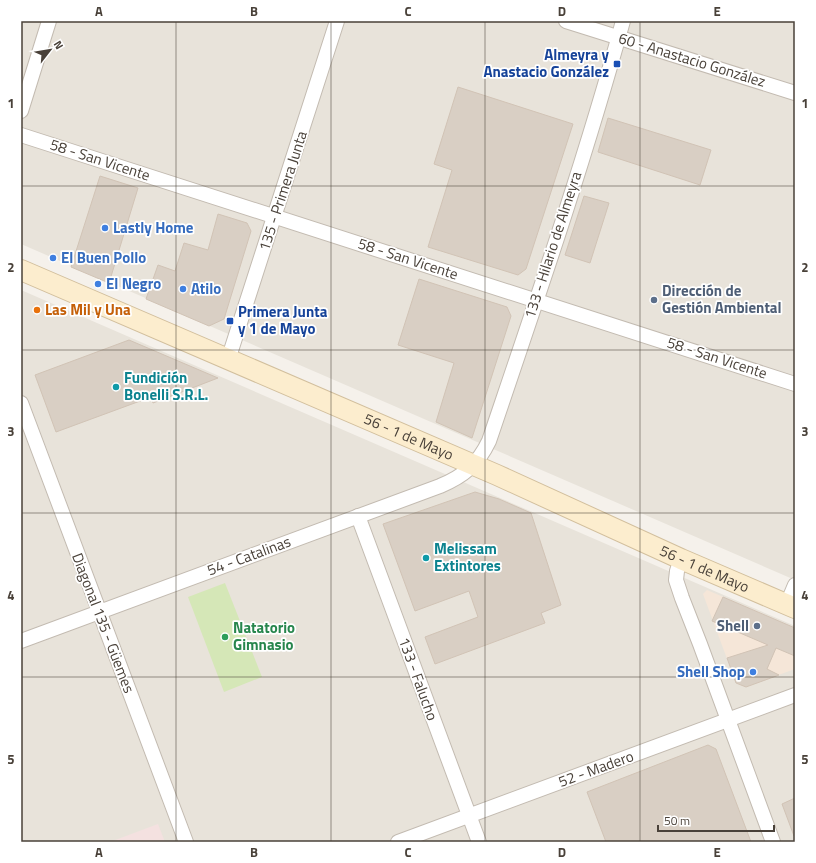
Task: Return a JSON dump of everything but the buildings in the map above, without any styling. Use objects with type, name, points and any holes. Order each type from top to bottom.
[{"type":"main road","name":"56 - 1 de Mayo","points":[[21,270],[474,465],[681,559],[791,606]]},
{"type":"street","points":[[21,111],[49,21]]},
{"type":"street","name":"135 - Primera Junta","points":[[228,360],[276,216],[337,21]]},
{"type":"street","name":"60 - Anastacio González","points":[[566,21],[795,93]]},
{"type":"street","name":"133 - Hilario de Almeyra","points":[[474,465],[482,455],[489,441],[536,300],[623,21]]},
{"type":"street","name":"58 - San Vicente","points":[[21,135],[795,384]]},
{"type":"street","name":"Diagonal 135 - Güemes","points":[[21,403],[186,842]]},
{"type":"street","name":"54 - Catalinas","points":[[21,641],[453,481],[466,473],[474,465]]},
{"type":"street","name":"133 - Falucho","points":[[358,516],[479,842]]},
{"type":"street","points":[[681,559],[677,571],[678,586],[773,842]]},
{"type":"street","points":[[791,606],[795,585]]},
{"type":"street","name":"52 - Madero","points":[[398,842],[795,695]]},
{"type":"shaded area","points":[[21,21],[795,21],[795,580],[21,244]]},
{"type":"shaded area","points":[[21,290],[795,626],[795,842],[21,842]]},
{"type":"shaded area","points":[[707,590],[795,628],[795,669],[746,687],[736,683],[703,594]]},
{"type":"shaded area","points":[[158,824],[165,842],[110,842]]},
{"type":"green space","name":"Natatorio Gimnasio","points":[[225,583],[262,677],[224,692],[188,597]]},
{"type":"place","name":"Almeyra y Anastacio González","points":[[617,64]]},
{"type":"place","name":"Lastly Home","points":[[105,228]]},
{"type":"place","name":"El Buen Pollo","points":[[53,258]]},
{"type":"place","name":"El Negro","points":[[98,284]]},
{"type":"place","name":"Atilo","points":[[183,289]]},
{"type":"place","name":"Dirección de Gestión Ambiental","points":[[654,300]]},
{"type":"place","name":"Las Mil y Una","points":[[37,310]]},
{"type":"place","name":"Primera Junta y 1 de Mayo","points":[[230,321]]},
{"type":"place","name":"Fundición Bonelli S.R.L.","points":[[116,387]]},
{"type":"place","name":"Melissam Extintores","points":[[426,558]]},
{"type":"place","name":"Shell","points":[[757,626]]},
{"type":"place","name":"Natatorio Gimnasio","points":[[225,637]]},
{"type":"place","name":"Shell Shop","points":[[753,672]]}]
